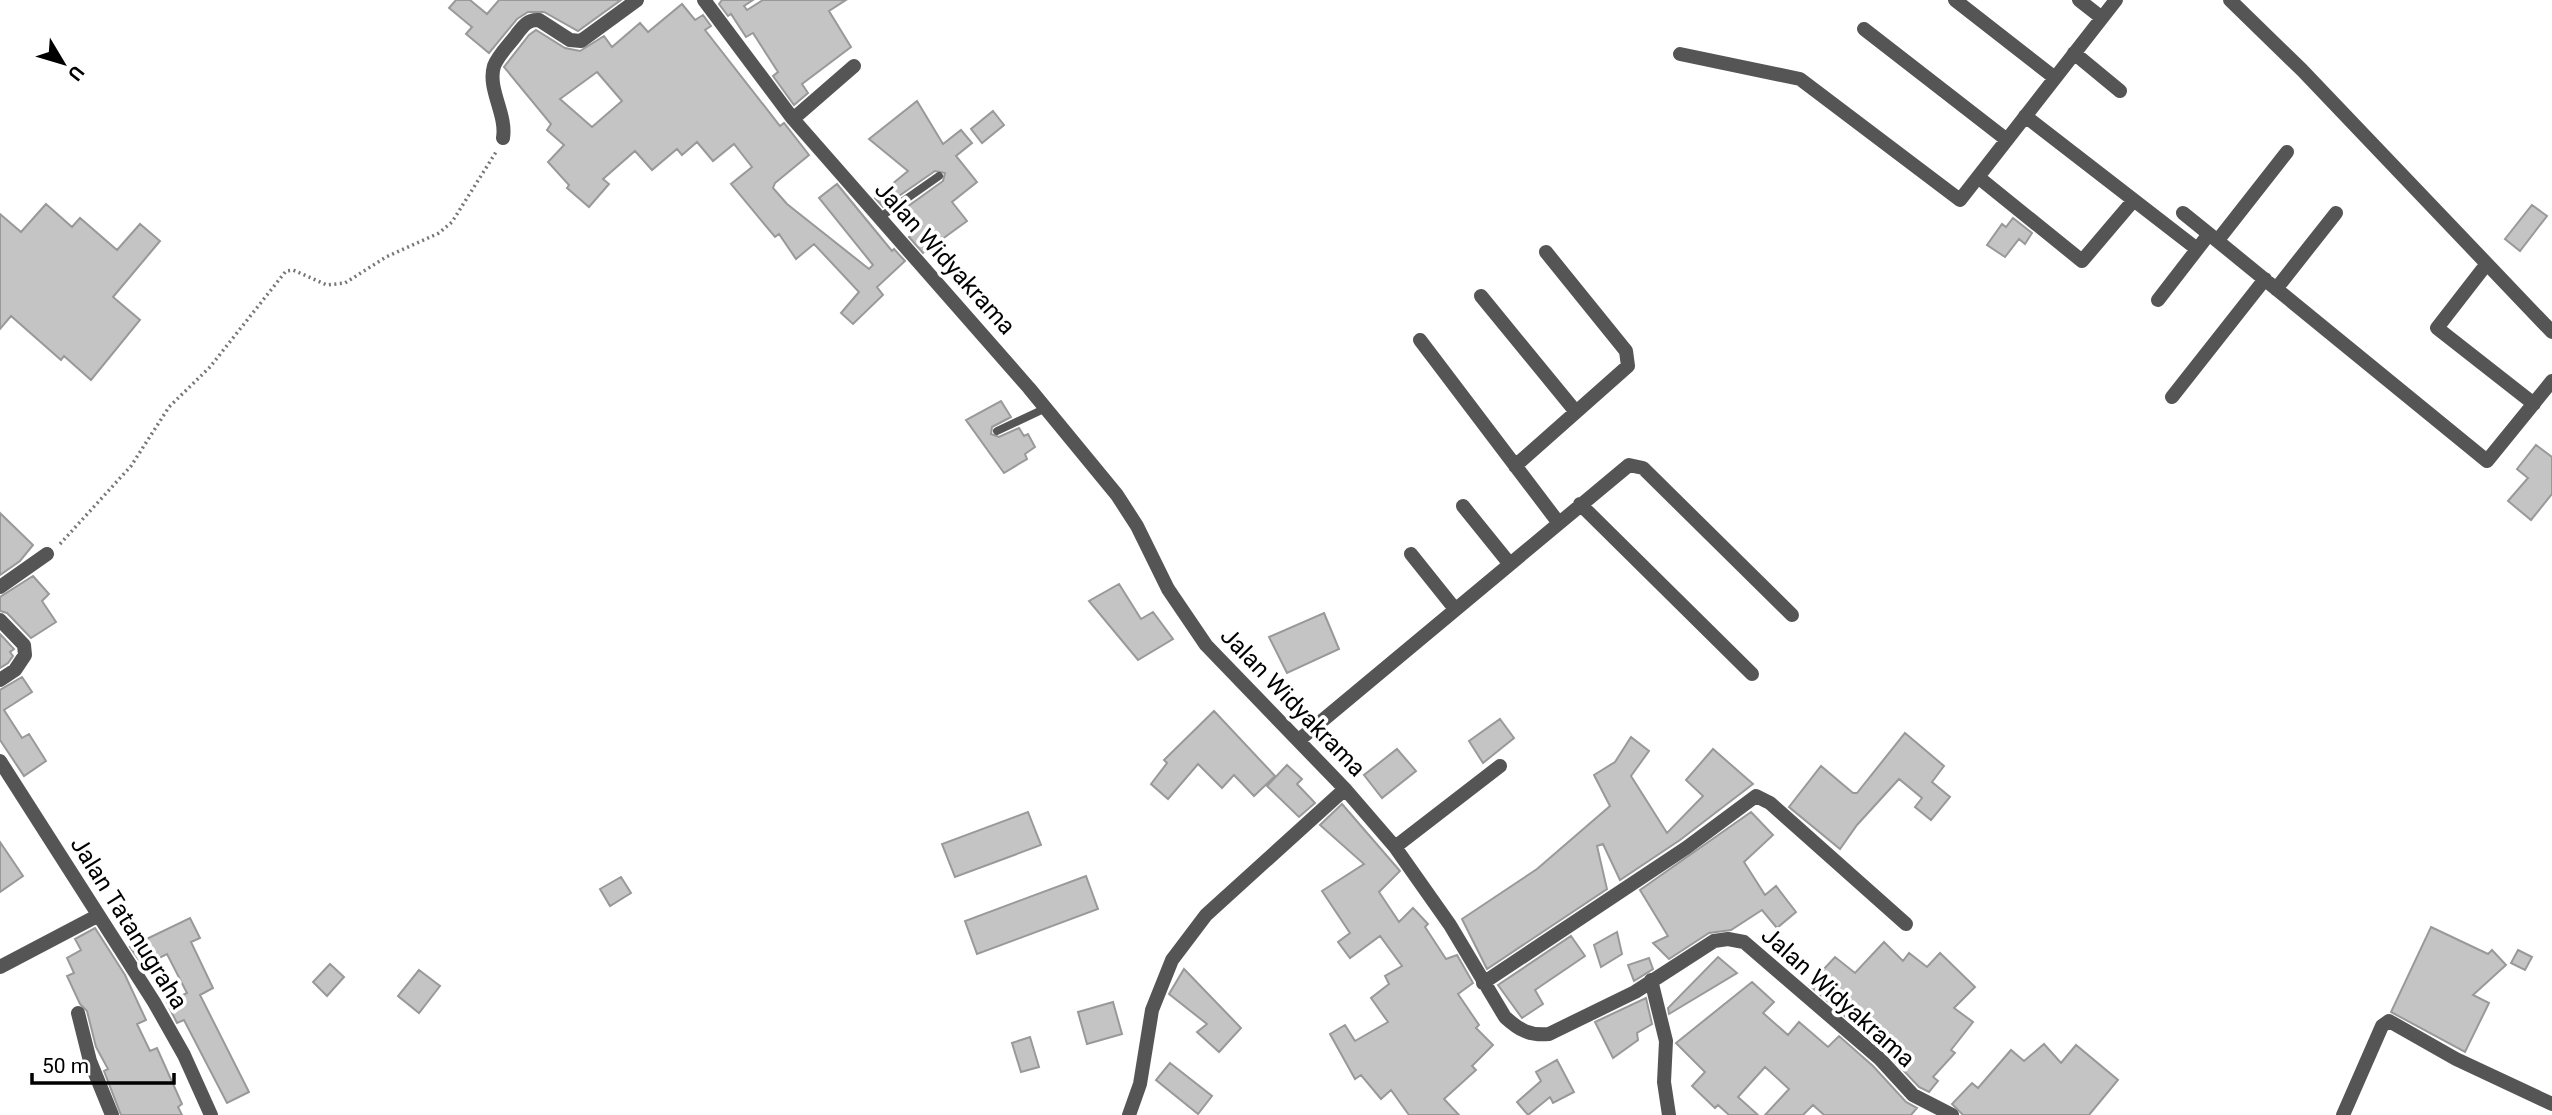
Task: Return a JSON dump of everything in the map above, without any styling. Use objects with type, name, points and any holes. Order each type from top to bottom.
[{"type":"street","points":[[503,138],[503,117],[492,77],[494,67],[523,27],[533,20],[539,20],[570,40],[580,41],[637,0]]},
{"type":"street","name":"Jalan Widyakrama","points":[[705,0],[793,119],[1046,408],[1117,495],[1137,526],[1185,618],[1206,645],[1345,789],[1395,847],[1450,925],[1505,1017],[1524,1032],[1549,1034],[1651,980],[1714,941],[1728,939],[1744,942],[1880,1059],[1913,1095],[1951,1115]]},
{"type":"street","points":[[1955,0],[2055,78]]},
{"type":"street","points":[[2079,0],[2102,18]]},
{"type":"street","points":[[1680,54],[1800,79],[1960,200],[2116,0]]},
{"type":"street","points":[[2217,0],[2240,20]]},
{"type":"street","points":[[2230,0],[2302,70],[2552,332]]},
{"type":"street","points":[[1864,29],[2007,140]]},
{"type":"street","points":[[2074,53],[2120,91]]},
{"type":"street","points":[[793,119],[855,66]]},
{"type":"street","points":[[2025,116],[2197,249]]},
{"type":"street","points":[[2158,300],[2197,249],[2214,237],[2287,152]]},
{"type":"street","points":[[1978,177],[2082,261],[2133,201]]},
{"type":"street","points":[[2276,289],[2336,212]]},
{"type":"street","points":[[2183,213],[2487,461],[2552,381]]},
{"type":"street","points":[[1516,466],[1628,366],[1626,351],[1545,252]]},
{"type":"street","points":[[2482,270],[2437,328],[2534,404]]},
{"type":"street","points":[[2172,397],[2264,279]]},
{"type":"street","points":[[1481,296],[1576,412]]},
{"type":"street","points":[[1420,340],[1558,522]]},
{"type":"street","points":[[1299,740],[1622,468],[1636,465],[1792,615]]},
{"type":"street","points":[[1580,504],[1752,674]]},
{"type":"street","points":[[1463,506],[1509,563]]},
{"type":"street","points":[[0,587],[47,554]]},
{"type":"street","points":[[1411,554],[1455,609]]},
{"type":"street","points":[[0,620],[24,645],[25,655],[15,670],[0,680]]},
{"type":"street","name":"Jalan Tatanugraha","points":[[0,761],[154,1002],[184,1055],[211,1115]]},
{"type":"street","points":[[1395,847],[1500,766]]},
{"type":"street","points":[[1129,1115],[1140,1084],[1152,1010],[1172,960],[1206,915],[1345,789]]},
{"type":"street","points":[[1483,983],[1686,848],[1756,796],[1770,803],[1906,924]]},
{"type":"street","points":[[0,967],[97,916]]},
{"type":"street","points":[[1651,980],[1666,1041],[1664,1082],[1669,1115]]},
{"type":"street","points":[[78,1013],[96,1079],[112,1115]]},
{"type":"street","points":[[2343,1115],[2382,1026],[2389,1021],[2456,1059],[2552,1104]]},
{"type":"lane","points":[[879,218],[939,176]]},
{"type":"lane","points":[[997,431],[1046,408]]},
{"type":"path","points":[[47,554],[75,530],[131,466],[169,407],[210,367],[286,271],[293,270],[327,285],[345,284],[386,257],[439,233],[452,222],[491,163],[503,138]]},
{"type":"building","points":[[456,0],[470,0],[487,14],[499,0],[621,0],[578,31],[544,12],[528,12],[517,19],[489,53],[466,34],[472,27],[449,8]]},
{"type":"building","points":[[722,0],[753,0],[744,6],[747,10],[763,0],[846,0],[829,11],[851,47],[802,84],[808,93],[794,105],[773,76],[778,72],[753,33],[746,37],[731,14],[728,16],[719,4]]},
{"type":"building","points":[[682,4],[695,20],[703,15],[711,26],[705,30],[780,126],[784,123],[809,155],[775,183],[773,188],[787,204],[869,269],[873,265],[819,198],[837,184],[892,251],[894,249],[905,261],[877,287],[883,295],[853,324],[841,313],[859,292],[814,244],[796,259],[779,234],[775,237],[731,184],[752,167],[734,144],[713,161],[697,142],[682,155],[677,149],[652,170],[635,151],[603,179],[609,184],[589,207],[567,188],[569,185],[548,162],[564,145],[547,130],[551,124],[504,67],[536,30],[565,48],[580,51],[604,36],[612,47],[640,23],[648,32]],"holes":[[[597,72],[622,101],[592,127],[560,99]]]},
{"type":"building","points":[[917,101],[943,144],[961,130],[972,143],[956,156],[977,182],[952,202],[967,221],[923,253],[909,237],[922,226],[907,207],[943,181],[945,173],[935,171],[883,207],[875,198],[908,171],[869,139]]},
{"type":"building","points":[[993,111],[1004,125],[982,143],[971,129]]},
{"type":"building","points":[[46,204],[72,227],[80,218],[117,250],[140,224],[160,241],[113,297],[140,320],[91,380],[64,356],[61,360],[11,316],[0,329],[0,214],[21,232]]},
{"type":"building","points":[[2532,205],[2547,216],[2520,251],[2505,239]]},
{"type":"building","points":[[2013,218],[2032,233],[2025,244],[2019,239],[2005,257],[1987,245],[2002,224],[2006,227]]},
{"type":"building","points":[[1001,401],[1011,417],[992,427],[991,434],[999,437],[1019,428],[1024,436],[1028,434],[1035,447],[1025,454],[1027,459],[1004,473],[966,420]]},
{"type":"building","points":[[2536,445],[2552,457],[2552,494],[2531,520],[2508,501],[2528,478],[2517,469]]},
{"type":"building","points":[[0,513],[33,545],[20,561],[0,575]]},
{"type":"building","points":[[33,576],[49,594],[42,601],[56,622],[31,638],[7,613],[0,611],[0,597]]},
{"type":"building","points":[[1119,584],[1141,619],[1153,612],[1173,639],[1138,660],[1089,601]]},
{"type":"building","points":[[1324,613],[1339,649],[1287,673],[1269,637]]},
{"type":"building","points":[[0,634],[14,649],[10,652],[13,656],[8,663],[0,668]]},
{"type":"building","points":[[22,677],[32,692],[4,710],[22,738],[29,734],[46,761],[24,776],[0,740],[0,690]]},
{"type":"building","points":[[1214,711],[1275,776],[1254,796],[1234,775],[1222,788],[1198,764],[1168,799],[1151,784],[1167,763],[1164,760]]},
{"type":"building","points":[[1500,719],[1514,738],[1483,763],[1469,741]]},
{"type":"building","points":[[1905,733],[1944,766],[1932,782],[1950,797],[1931,820],[1915,807],[1922,798],[1899,779],[1857,825],[1840,849],[1789,807],[1821,766],[1853,793],[1857,793]]},
{"type":"building","points":[[1631,737],[1649,751],[1631,776],[1667,833],[1703,796],[1686,780],[1713,749],[1753,784],[1680,840],[1620,880],[1603,844],[1597,846],[1607,889],[1487,969],[1462,919],[1537,869],[1610,806],[1594,775],[1615,762]]},
{"type":"building","points":[[1397,749],[1416,771],[1382,798],[1364,775]]},
{"type":"building","points":[[1287,765],[1302,779],[1297,784],[1315,803],[1299,817],[1267,786]]},
{"type":"building","points":[[1342,804],[1400,871],[1379,892],[1399,922],[1413,908],[1428,924],[1425,927],[1446,959],[1457,955],[1473,983],[1458,994],[1479,1025],[1476,1028],[1493,1045],[1472,1066],[1476,1070],[1444,1099],[1459,1115],[1409,1115],[1391,1090],[1381,1099],[1361,1075],[1355,1079],[1330,1034],[1345,1025],[1355,1041],[1388,1022],[1371,998],[1389,984],[1385,976],[1402,966],[1380,936],[1350,958],[1338,942],[1350,933],[1322,891],[1364,864],[1320,825]]},
{"type":"building","points":[[1028,812],[1041,845],[955,877],[942,844]]},
{"type":"building","points":[[1751,812],[1773,835],[1744,862],[1765,895],[1776,886],[1796,912],[1777,928],[1762,910],[1731,930],[1709,933],[1669,959],[1653,943],[1668,936],[1640,890]]},
{"type":"building","points":[[0,842],[23,876],[0,892]]},
{"type":"building","points":[[1086,876],[1098,909],[977,954],[965,921]]},
{"type":"building","points":[[621,877],[631,893],[610,906],[600,889]]},
{"type":"building","points":[[190,918],[200,938],[191,942],[213,988],[200,995],[249,1092],[227,1103],[184,1020],[177,1023],[167,1003],[187,993],[167,954],[143,966],[130,947]]},
{"type":"building","points":[[2431,927],[2488,954],[2492,950],[2506,965],[2473,995],[2489,1003],[2465,1052],[2391,1012]]},
{"type":"building","points":[[95,928],[125,975],[146,1020],[137,1024],[150,1051],[157,1048],[182,1104],[178,1107],[182,1115],[121,1115],[104,1071],[108,1069],[96,1047],[87,1011],[80,1004],[67,976],[74,973],[67,958],[81,950],[75,939]]},
{"type":"building","points":[[1617,932],[1622,954],[1601,967],[1594,945]]},
{"type":"building","points":[[1571,936],[1585,956],[1535,990],[1543,1004],[1522,1018],[1498,985]]},
{"type":"building","points":[[1884,942],[1903,961],[1909,953],[1927,967],[1940,953],[1975,987],[1954,1008],[1973,1022],[1951,1050],[1955,1053],[1933,1077],[1938,1081],[1929,1092],[1919,1087],[1886,1052],[1809,985],[1835,957],[1855,973]]},
{"type":"building","points":[[2518,950],[2532,957],[2525,970],[2511,963]]},
{"type":"building","points":[[1718,957],[1737,973],[1669,1014],[1668,1008]]},
{"type":"building","points":[[1649,958],[1653,969],[1634,981],[1628,965]]},
{"type":"building","points":[[330,964],[344,977],[327,996],[313,982]]},
{"type":"building","points":[[1184,969],[1241,1028],[1219,1052],[1197,1032],[1207,1024],[1169,994]]},
{"type":"building","points":[[419,970],[440,986],[419,1013],[398,996]]},
{"type":"building","points":[[1752,982],[1774,1002],[1763,1013],[1788,1035],[1799,1022],[1828,1047],[1839,1036],[1873,1066],[1906,1102],[1917,1108],[1911,1115],[1824,1115],[1813,1105],[1803,1115],[1765,1115],[1789,1089],[1765,1067],[1738,1097],[1758,1115],[1729,1115],[1718,1105],[1715,1108],[1692,1086],[1705,1072],[1676,1043]]},
{"type":"building","points":[[1646,998],[1652,1024],[1637,1033],[1638,1040],[1613,1058],[1595,1022]]},
{"type":"building","points":[[1113,1002],[1122,1034],[1087,1044],[1078,1012]]},
{"type":"building","points":[[1030,1037],[1039,1067],[1021,1072],[1012,1043]]},
{"type":"building","points":[[2044,1044],[2061,1063],[2076,1045],[2118,1080],[2089,1115],[1963,1115],[1952,1104],[1972,1083],[1978,1088],[2011,1050],[2024,1061]]},
{"type":"building","points":[[1557,1060],[1574,1092],[1553,1103],[1550,1097],[1528,1115],[1517,1102],[1541,1081],[1536,1072]]},
{"type":"building","points":[[1170,1063],[1212,1096],[1198,1114],[1156,1080]]}]
